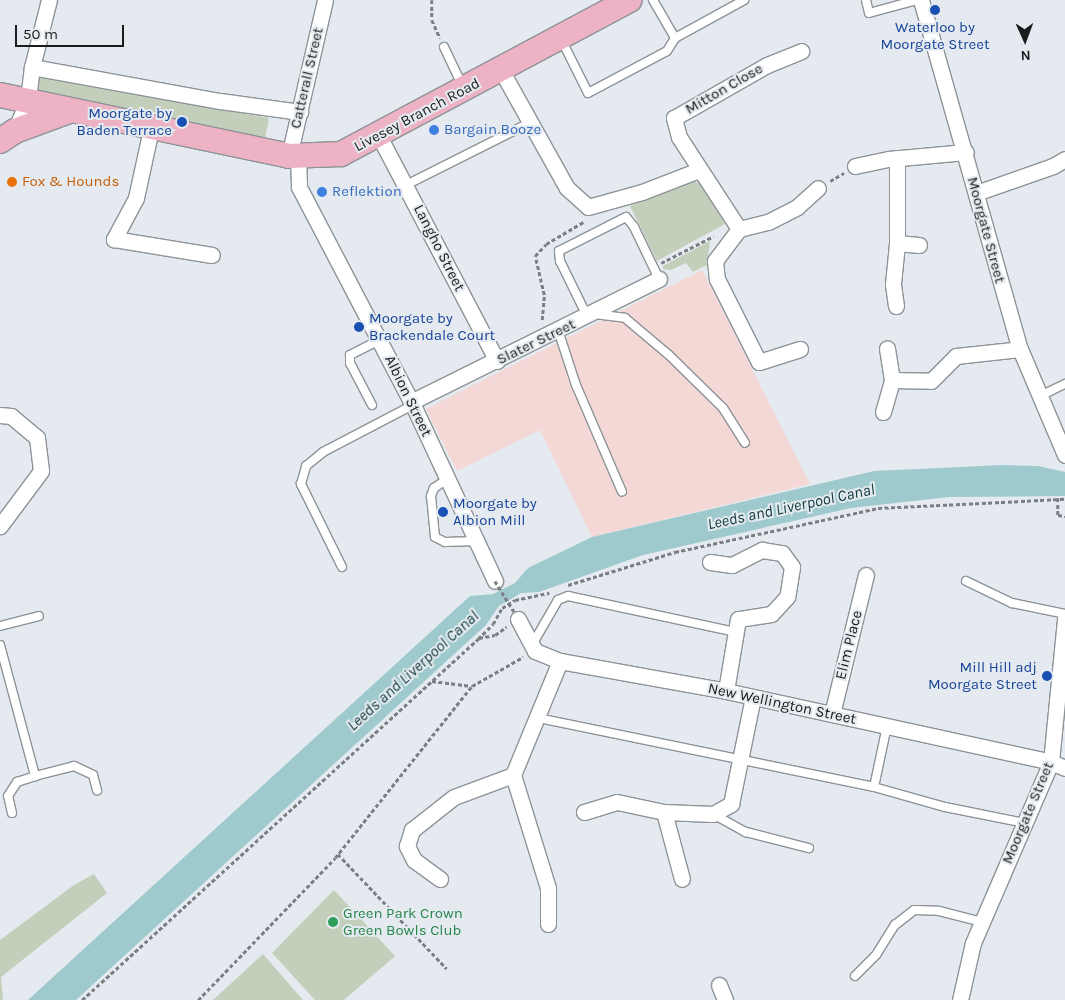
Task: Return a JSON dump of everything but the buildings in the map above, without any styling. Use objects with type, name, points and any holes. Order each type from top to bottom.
[{"type":"main road","name":"Livesey Branch Road","points":[[0,95],[28,99],[69,111],[151,129],[294,157],[341,154],[380,136],[501,70],[561,40],[630,0]]},
{"type":"main road","points":[[7,136],[69,111]]},
{"type":"street","points":[[7,136],[28,99],[32,67],[49,0]]},
{"type":"street","name":"Moorgate Street","points":[[921,0],[966,152],[1020,349],[1065,455]]},
{"type":"street","name":"Catterall Street","points":[[294,157],[320,1]]},
{"type":"street","name":"Mitton Close","points":[[699,170],[679,137],[674,118],[767,64],[800,51]]},
{"type":"street","points":[[32,67],[220,101],[300,112]]},
{"type":"street","points":[[501,70],[567,188],[588,207],[642,192],[699,170],[740,228]]},
{"type":"street","points":[[151,129],[136,198],[114,239],[212,255]]},
{"type":"street","name":"Langho Street","points":[[380,136],[497,361]]},
{"type":"street","points":[[855,166],[897,158],[966,152]]},
{"type":"street","name":"Albion Street","points":[[294,157],[299,187],[412,404],[494,581]]},
{"type":"street","points":[[896,306],[893,284],[897,243],[897,158]]},
{"type":"street","points":[[976,193],[1053,166],[1065,159]]},
{"type":"street","points":[[800,349],[759,362],[717,279],[716,261],[740,228],[768,222],[797,206],[818,188]]},
{"type":"street","points":[[897,243],[919,245]]},
{"type":"street","name":"Slater Street","points":[[412,404],[659,279]]},
{"type":"street","points":[[883,412],[892,380],[887,348]]},
{"type":"street","points":[[892,380],[931,381],[956,356],[1020,349]]},
{"type":"street","points":[[0,415],[11,416],[37,438],[41,471],[0,526]]},
{"type":"street","points":[[710,562],[732,565],[762,550],[782,553],[792,567],[787,597],[772,614],[738,618],[726,691]]},
{"type":"street","name":"Elim Place","points":[[832,714],[866,575]]},
{"type":"street","points":[[515,617],[533,648]]},
{"type":"street","name":"Moorgate Street","points":[[960,1000],[973,943],[1025,823],[1058,765],[1065,618]]},
{"type":"street","name":"New Wellington Street","points":[[533,648],[560,661],[726,691],[1058,765]]},
{"type":"street","points":[[548,924],[548,888],[513,775],[560,661]]},
{"type":"street","points":[[584,812],[617,802],[664,812],[713,814],[731,804],[753,697]]},
{"type":"street","points":[[440,879],[414,860],[407,846],[412,830],[429,814],[454,797],[513,775]]},
{"type":"street","points":[[664,812],[682,879]]},
{"type":"street","points":[[719,985],[725,1000]]},
{"type":"lane","points":[[654,0],[675,38]]},
{"type":"lane","points":[[561,40],[588,93],[667,51],[675,38],[744,0]]},
{"type":"lane","points":[[866,0],[870,12],[917,0]]},
{"type":"lane","points":[[444,47],[465,91]]},
{"type":"lane","points":[[406,185],[530,122]]},
{"type":"lane","points":[[659,279],[634,227],[626,217],[559,250],[560,261],[589,315],[625,318],[723,408],[745,443]]},
{"type":"lane","points":[[558,330],[576,384],[622,492]]},
{"type":"lane","points":[[372,405],[350,363],[350,355],[380,340]]},
{"type":"lane","points":[[1040,396],[1065,384]]},
{"type":"lane","points":[[342,567],[302,484],[306,466],[323,452],[412,404]]},
{"type":"lane","points":[[447,479],[434,488],[431,496],[435,537],[445,542],[476,541]]},
{"type":"lane","points":[[966,581],[1012,603],[1065,614]]},
{"type":"lane","points":[[533,648],[558,600],[568,596],[736,632]]},
{"type":"lane","points":[[0,626],[39,616]]},
{"type":"lane","points":[[0,644],[35,776]]},
{"type":"lane","points":[[538,718],[874,787],[946,807],[1025,823]]},
{"type":"lane","points":[[874,787],[886,726]]},
{"type":"lane","points":[[12,813],[8,796],[16,782],[35,776],[74,766],[93,776],[97,790]]},
{"type":"lane","points":[[713,814],[746,832],[810,848]]},
{"type":"lane","points":[[855,976],[876,954],[895,926],[914,910],[938,911],[982,922]]},
{"type":"path","points":[[432,0],[432,20],[444,47]]},
{"type":"path","points":[[818,188],[855,166]]},
{"type":"path","points":[[659,279],[661,263],[711,238],[740,228]]},
{"type":"path","points":[[1065,499],[1058,498],[1058,515],[1065,516]]},
{"type":"path","points":[[478,639],[495,635],[515,617],[494,581]]},
{"type":"path","points":[[198,1000],[338,854],[472,686],[533,648]]},
{"type":"path","points":[[82,1000],[432,681],[472,686]]},
{"type":"path","points":[[338,854],[446,969]]},
{"type":"shaded area","points":[[702,270],[810,484],[592,537],[540,430],[457,471],[426,409]]},
{"type":"green space","points":[[35,77],[269,118],[265,139],[32,98]]},
{"type":"green space","points":[[694,181],[702,184],[725,224],[657,261],[630,206]]},
{"type":"green space","points":[[710,241],[707,265],[693,272],[686,263],[671,270],[663,269],[663,266]]},
{"type":"green space","points":[[94,874],[107,893],[1,977],[3,1000],[0,1000],[0,940],[74,885]]},
{"type":"green space","name":"Green Park Crown Green Bowls Club","points":[[334,890],[395,956],[344,1000],[315,1000],[272,953]]},
{"type":"green space","points":[[263,954],[303,1000],[213,1000]]},
{"type":"water","name":"Leeds and Liverpool Canal","points":[[1002,465],[1038,466],[1065,472],[1065,496],[949,497],[851,508],[643,555],[539,592],[521,593],[499,606],[486,625],[76,1000],[28,1000],[470,596],[493,594],[515,583],[528,568],[592,537],[874,471]]},
{"type":"place","name":"Waterloo by Moorgate Street","points":[[935,10]]},
{"type":"place","name":"Moorgate by Baden Terrace","points":[[182,122]]},
{"type":"place","name":"Bargain Booze","points":[[434,130]]},
{"type":"place","name":"Fox & Hounds","points":[[12,182]]},
{"type":"place","name":"Reflektion","points":[[322,192]]},
{"type":"place","name":"Moorgate by Brackendale Court","points":[[359,327]]},
{"type":"place","name":"Moorgate by Albion Mill","points":[[443,512]]},
{"type":"place","name":"Mill Hill adj Moorgate Street","points":[[1047,676]]},
{"type":"place","name":"Green Park Crown Green Bowls Club","points":[[333,922]]}]
